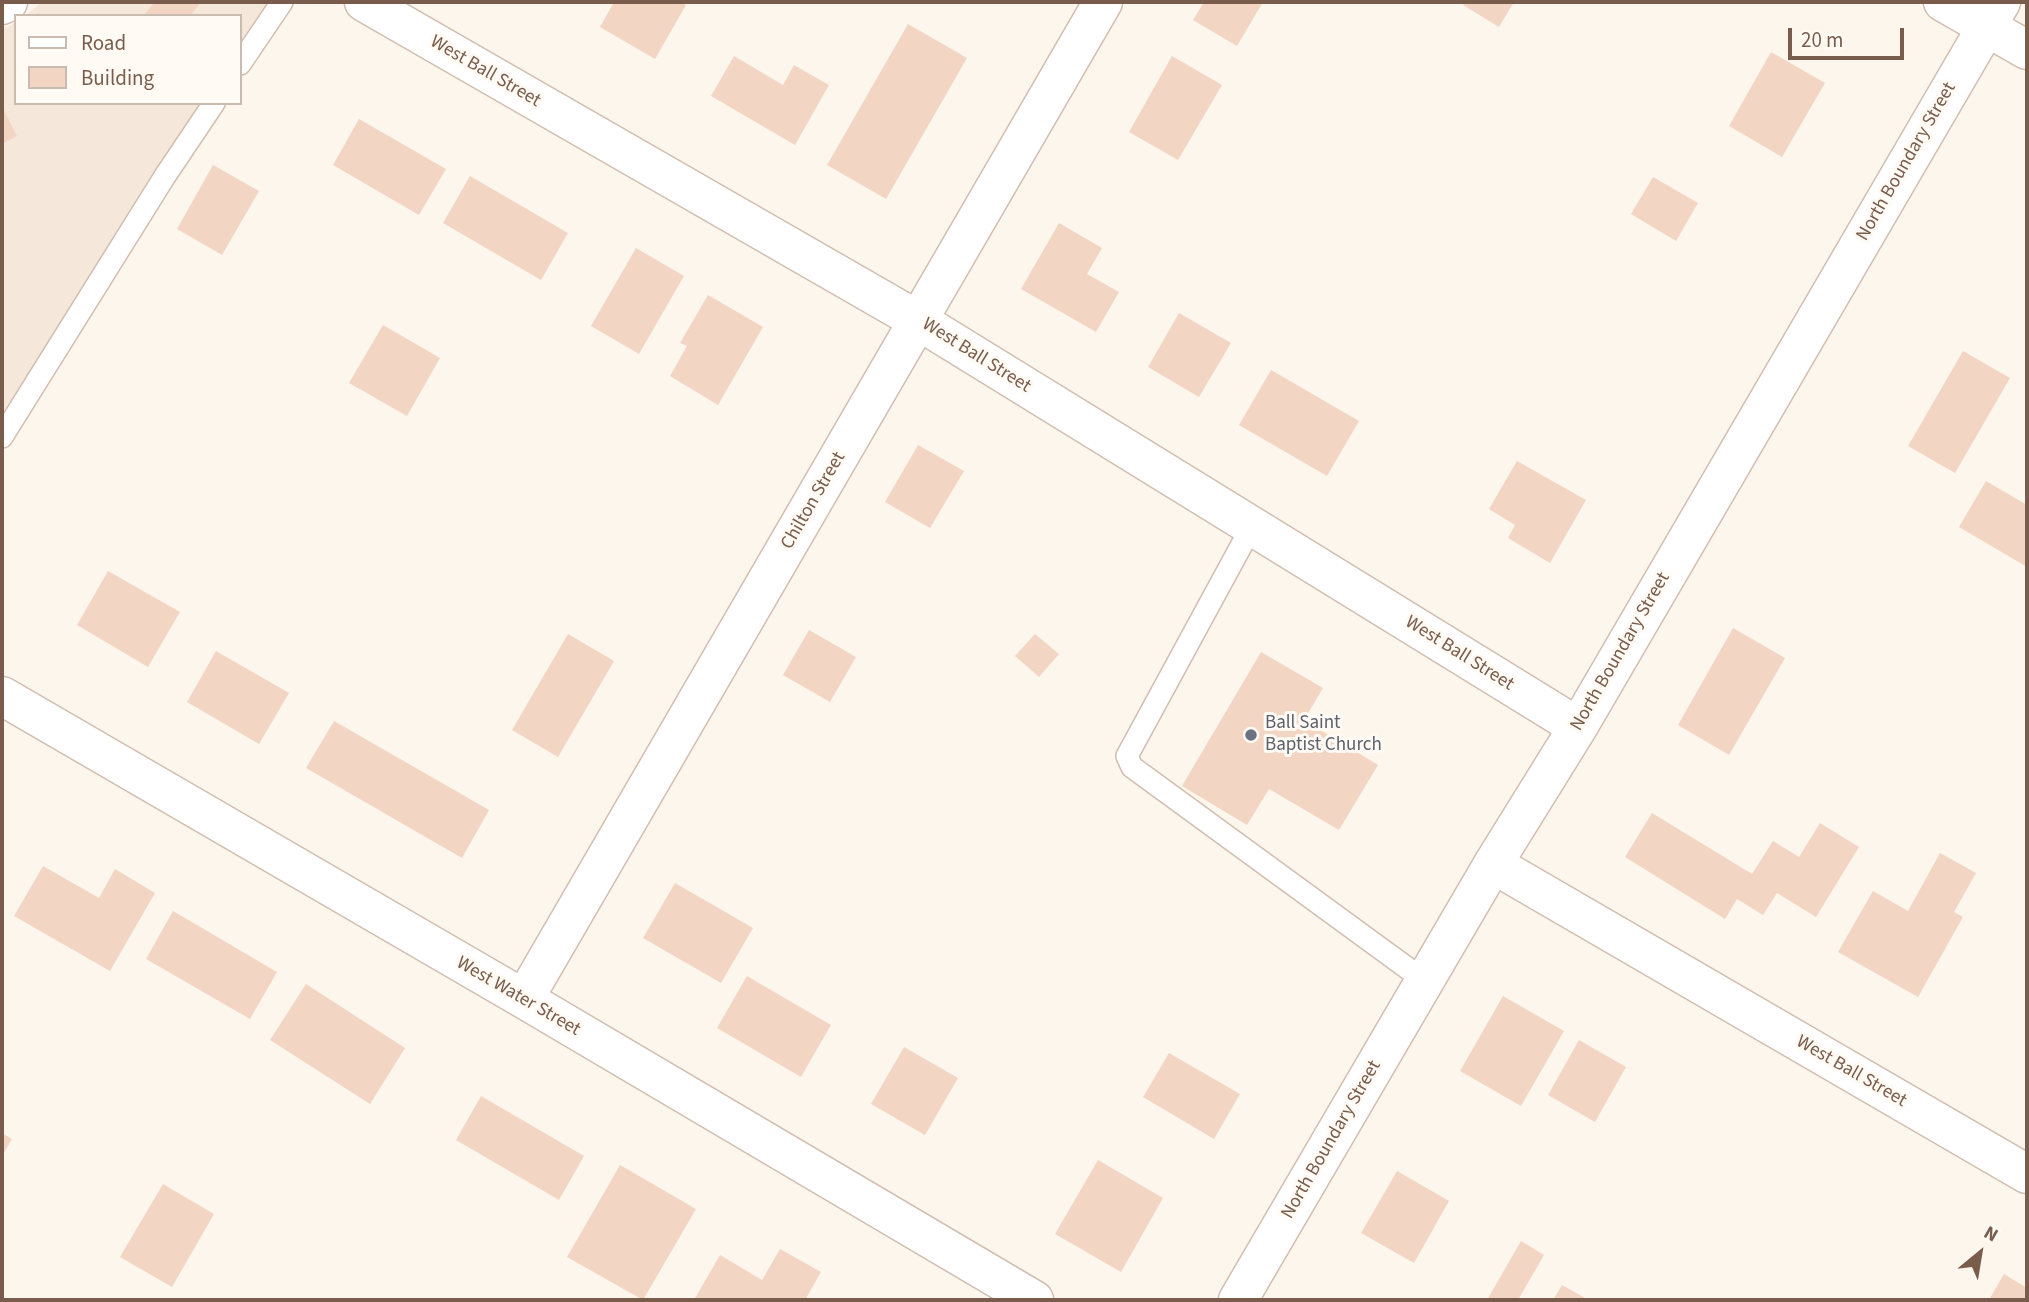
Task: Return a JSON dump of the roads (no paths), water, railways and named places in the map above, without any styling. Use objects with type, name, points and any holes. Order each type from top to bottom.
[{"type":"street","points":[[2,5],[8,2]]},
{"type":"street","name":"West Ball Street","points":[[364,2],[919,321],[1578,727]]},
{"type":"street","name":"Chilton Street","points":[[524,999],[1103,2]]},
{"type":"street","points":[[1943,2],[1994,14],[2027,50]]},
{"type":"street","name":"North Boundary Street","points":[[1238,1300],[1493,864],[1578,727],[1994,14]]},
{"type":"street","name":"West Water Street","points":[[2,696],[524,999],[1034,1300]]},
{"type":"street","name":"West Ball Street","points":[[1493,864],[2027,1174]]},
{"type":"lane","points":[[242,61],[282,2]]},
{"type":"lane","points":[[2,437],[165,176],[213,105]]},
{"type":"lane","points":[[1252,526],[1128,756],[1132,767],[1424,982]]},
{"type":"place","name":"Ball Saint Baptist Church","points":[[1251,735]]}]
